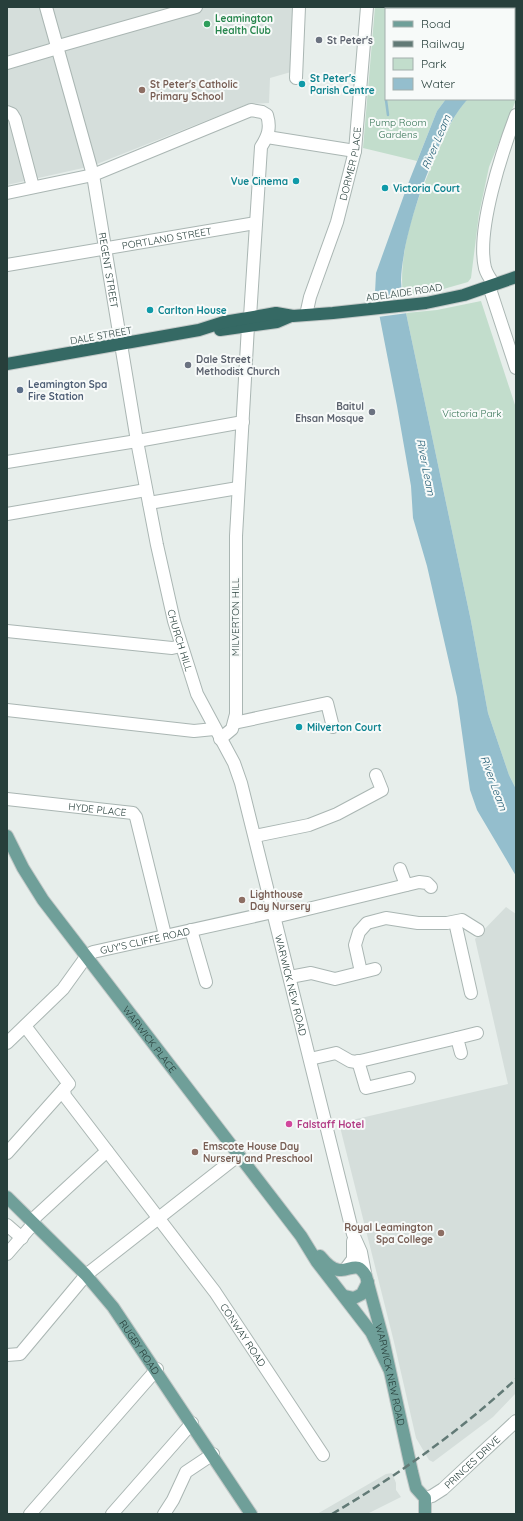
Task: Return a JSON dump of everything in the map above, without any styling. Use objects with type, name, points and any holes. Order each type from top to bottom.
[{"type":"highway","name":"ADELAIDE ROAD","points":[[249,322],[277,322],[293,316],[418,304],[464,295],[516,277]]},
{"type":"highway","name":"DALE STREET","points":[[7,364],[199,330],[224,322],[249,322]]},
{"type":"main road","name":"WARWICK PLACE","points":[[7,836],[23,868],[43,900],[302,1236],[330,1266],[345,1269],[359,1268],[366,1278]]},
{"type":"main road","name":"RUGBY ROAD","points":[[7,1197],[86,1275],[113,1307],[157,1369],[251,1514]]},
{"type":"main road","name":"WARWICK PLACE","points":[[302,1236],[317,1262],[374,1337],[389,1369]]},
{"type":"main road","name":"WARWICK NEW ROAD","points":[[341,1292],[337,1280],[345,1269]]},
{"type":"main road","name":"WARWICK NEW ROAD","points":[[366,1278],[383,1339],[416,1488],[425,1498]]},
{"type":"main road","points":[[341,1292],[354,1298],[362,1294],[366,1278]]},
{"type":"main road","points":[[425,1498],[425,1514]]},
{"type":"street","name":"REGENT STREET","points":[[46,7],[93,175],[137,441],[155,537]]},
{"type":"street","points":[[7,63],[196,7]]},
{"type":"street","points":[[296,78],[299,7]]},
{"type":"street","name":"DORMER PLACE","points":[[306,315],[310,297],[337,222],[355,151],[367,7]]},
{"type":"street","name":"MILVERTON HILL","points":[[93,175],[251,110],[267,115],[269,126],[267,137],[261,147],[238,488],[235,560],[236,708],[234,723]]},
{"type":"street","points":[[7,112],[12,114],[15,119],[33,187]]},
{"type":"street","points":[[516,115],[497,169],[490,204],[483,254],[487,273],[492,285],[516,368]]},
{"type":"street","points":[[267,137],[355,151]]},
{"type":"street","points":[[7,193],[93,175]]},
{"type":"street","name":"PORTLAND STREET","points":[[7,265],[31,267],[106,249],[256,223]]},
{"type":"street","points":[[7,462],[243,422]]},
{"type":"street","points":[[149,503],[238,488]]},
{"type":"street","points":[[7,514],[146,490]]},
{"type":"street","name":"CHURCH HILL","points":[[155,537],[181,646],[197,694],[217,734]]},
{"type":"street","points":[[7,631],[172,648],[181,646]]},
{"type":"street","points":[[7,710],[217,734],[230,731],[234,723],[327,703],[333,727]]},
{"type":"street","name":"WARWICK NEW ROAD","points":[[217,734],[234,762],[241,783],[353,1234],[361,1252],[366,1278]]},
{"type":"street","points":[[255,836],[309,825],[337,814],[382,790],[376,775]]},
{"type":"street","name":"HYDE PLACE","points":[[7,799],[133,813],[136,817],[165,935]]},
{"type":"street","points":[[400,869],[406,886]]},
{"type":"street","name":"GUY'S CLIFFE ROAD","points":[[7,1043],[63,989],[86,957],[99,949],[423,882],[427,883],[431,887]]},
{"type":"street","points":[[361,972],[355,945],[359,932],[367,923],[386,918],[401,919],[418,923],[466,922],[478,930]]},
{"type":"street","points":[[455,922],[471,993]]},
{"type":"street","points":[[191,930],[206,982]]},
{"type":"street","points":[[290,978],[311,973],[334,979],[375,969]]},
{"type":"street","name":"CONWAY ROAD","points":[[25,1026],[69,1084],[64,1089],[65,1096],[218,1296],[323,1455]]},
{"type":"street","points":[[310,1059],[336,1053],[350,1061],[358,1061],[478,1033]]},
{"type":"street","points":[[457,1038],[461,1053]]},
{"type":"street","points":[[358,1061],[366,1088],[409,1078]]},
{"type":"street","points":[[7,1153],[64,1089]]},
{"type":"street","points":[[7,1254],[22,1238],[32,1222],[107,1151]]},
{"type":"street","points":[[7,1355],[20,1354],[86,1275],[239,1155]]},
{"type":"street","points":[[7,1225],[22,1238]]},
{"type":"street","name":"WARWICK NEW ROAD","points":[[345,1269],[354,1255],[353,1234]]},
{"type":"street","points":[[30,1514],[157,1369]]},
{"type":"street","points":[[112,1514],[192,1422]]},
{"type":"street","name":"PRINCES DRIVE","points":[[425,1498],[432,1496],[443,1488],[514,1426]]},
{"type":"street","points":[[164,1514],[173,1500],[186,1472],[212,1454]]},
{"type":"shaded area","points":[[7,7],[295,7],[291,72],[270,78],[269,103],[248,104],[92,166],[7,185]]},
{"type":"shaded area","name":"Royal Leamington Spa College","points":[[506,907],[516,914],[516,1393],[493,1417],[433,1462],[429,1460],[416,1438],[394,1342],[339,1123],[508,1084],[475,939]]},
{"type":"shaded area","points":[[392,1473],[396,1483],[396,1490],[401,1497],[367,1514],[317,1514],[386,1474]]},
{"type":"green space","name":"Pump Room Gardens","points":[[375,7],[509,7],[385,8],[385,100],[445,100],[437,111],[417,161],[363,148]]},
{"type":"green space","points":[[516,34],[516,100],[489,167],[479,214],[471,278],[468,282],[433,292],[403,297],[402,277],[404,257],[412,217],[427,178],[454,118],[467,100],[515,100]]},
{"type":"green space","name":"Victoria Park","points":[[481,301],[516,408],[516,789],[509,775],[488,713],[471,621],[406,313],[437,310]]},
{"type":"water","name":"River Leam","points":[[445,100],[467,100],[456,114],[445,134],[433,158],[423,185],[414,211],[403,261],[401,280],[406,313],[471,621],[488,713],[509,775],[516,789],[516,876],[477,810],[470,790],[457,697],[427,566],[413,518],[411,486],[375,293],[376,273],[408,184],[437,111]]},
{"type":"pier","points":[[405,296],[408,313],[378,317],[375,300]]},
{"type":"waterway","points":[[386,100],[388,115]]},
{"type":"railway","points":[[332,1514],[381,1484],[428,1451],[473,1417],[516,1379]]},
{"type":"place","name":"Leamington Health Club","points":[[207,24]]},
{"type":"place","name":"St Peter's","points":[[319,40]]},
{"type":"place","name":"St Peter's Parish Centre","points":[[302,84]]},
{"type":"place","name":"St Peter's Catholic Primary School","points":[[142,90]]},
{"type":"place","name":"Vue Cinema","points":[[296,181]]},
{"type":"place","name":"Victoria Court","points":[[385,188]]},
{"type":"place","name":"Carlton House","points":[[150,310]]},
{"type":"place","name":"Dale Street Methodist Church","points":[[188,365]]},
{"type":"place","name":"Leamington Spa Fire Station","points":[[20,390]]},
{"type":"place","name":"Baitul Ehsan Mosque","points":[[372,412]]},
{"type":"place","name":"Milverton Court","points":[[299,727]]},
{"type":"place","name":"Lighthouse Day Nursery","points":[[242,900]]},
{"type":"place","name":"Falstaff Hotel","points":[[289,1124]]},
{"type":"place","name":"Emscote House Day Nursery and Preschool","points":[[195,1152]]},
{"type":"place","name":"Royal Leamington Spa College","points":[[441,1233]]}]
